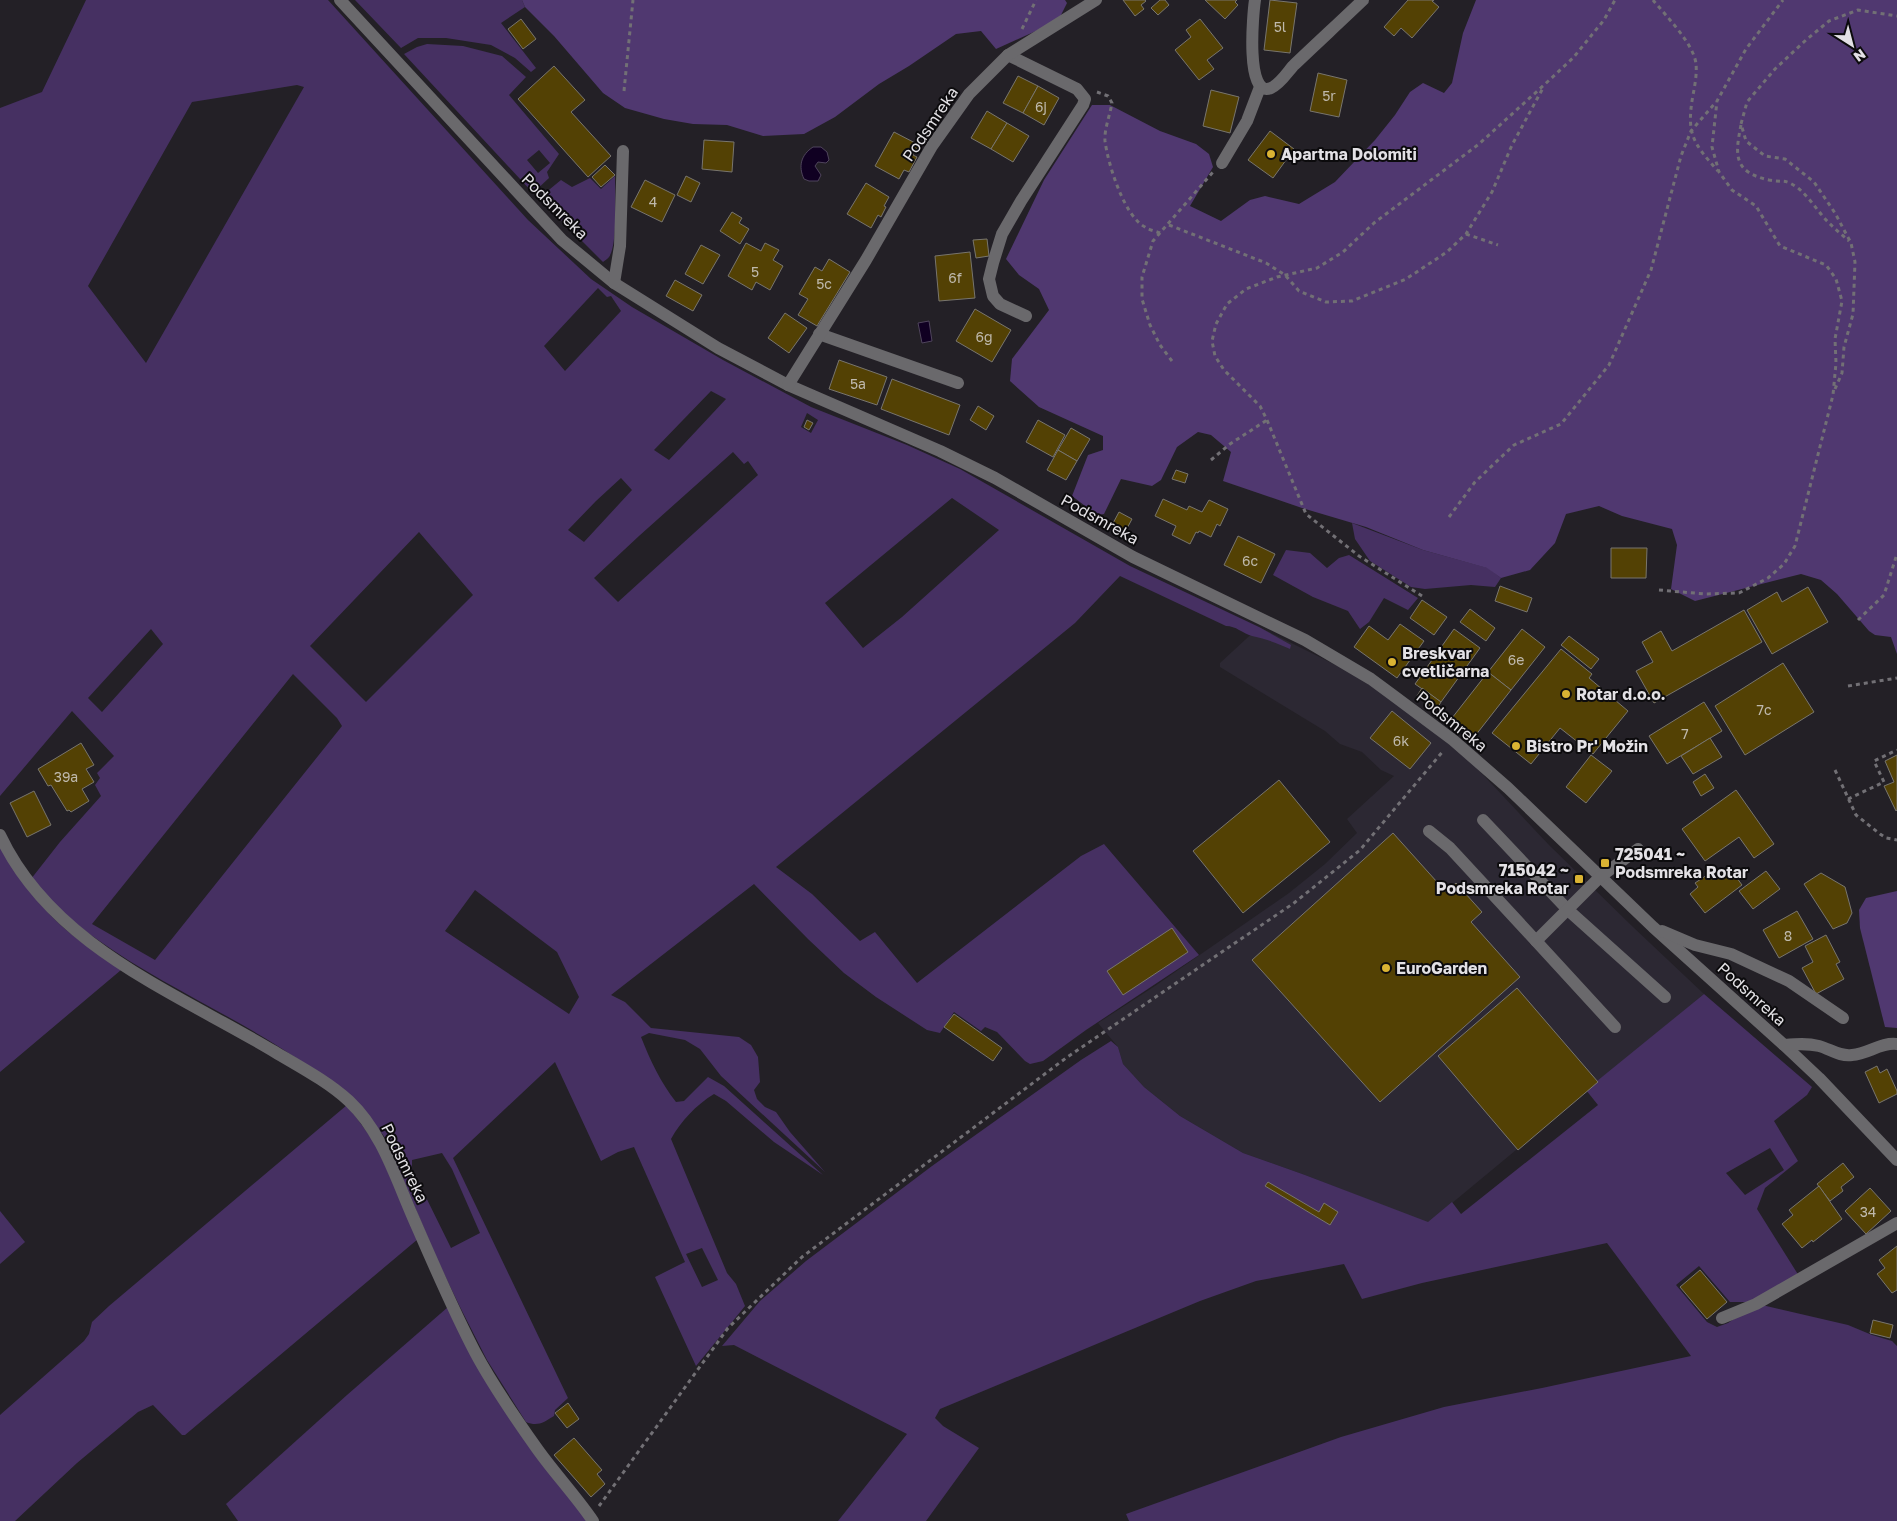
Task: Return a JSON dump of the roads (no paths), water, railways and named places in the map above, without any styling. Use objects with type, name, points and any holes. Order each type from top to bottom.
[{"type":"street","name":"Podsmreka","points":[[340,0],[406,74],[562,240],[614,283],[718,348],[788,385],[948,455],[995,478],[1133,557],[1305,640],[1371,679],[1453,740],[1508,788],[1653,927],[1819,1078],[1897,1160]]},
{"type":"street","name":"Podsmreka","points":[[788,385],[866,260],[932,146],[969,94],[1008,55],[1096,0]]},
{"type":"street","points":[[1255,0],[1253,12],[1253,64],[1260,87],[1266,89],[1272,88],[1363,0]]},
{"type":"street","points":[[1008,55],[1077,89],[1084,99],[1083,105],[1002,234],[993,263],[989,279],[993,296],[1000,304],[1026,316]]},
{"type":"street","points":[[1222,162],[1247,121],[1260,87]]},
{"type":"street","points":[[614,283],[620,246],[623,152]]},
{"type":"street","points":[[819,334],[958,383]]},
{"type":"street","points":[[1483,820],[1568,910],[1665,997]]},
{"type":"street","points":[[1429,831],[1450,848],[1615,1028]]},
{"type":"street","name":"Podsmreka","points":[[0,835],[9,855],[34,889],[62,920],[98,949],[300,1067],[335,1090],[363,1116],[385,1153],[417,1228],[476,1353],[538,1450],[592,1519]]},
{"type":"street","points":[[1536,941],[1600,877],[1638,850]]},
{"type":"street","points":[[1653,927],[1696,945],[1731,954],[1789,981],[1843,1018]]},
{"type":"street","points":[[1784,1045],[1802,1043],[1852,1056],[1889,1043],[1897,1044]]},
{"type":"street","points":[[1722,1318],[1756,1304],[1897,1223]]},
{"type":"place","name":"Apartma Dolomiti","points":[[1271,154]]},
{"type":"place","name":"Breskvar cvetličarna","points":[[1392,662]]},
{"type":"place","name":"Rotar d.o.o.","points":[[1566,694]]},
{"type":"place","name":"Bistro Pr' Možin","points":[[1516,746]]},
{"type":"place","name":"725041 ~ Podsmreka Rotar","points":[[1605,863]]},
{"type":"place","name":"715042 ~ Podsmreka Rotar","points":[[1579,879]]},
{"type":"place","name":"EuroGarden","points":[[1386,968]]}]
